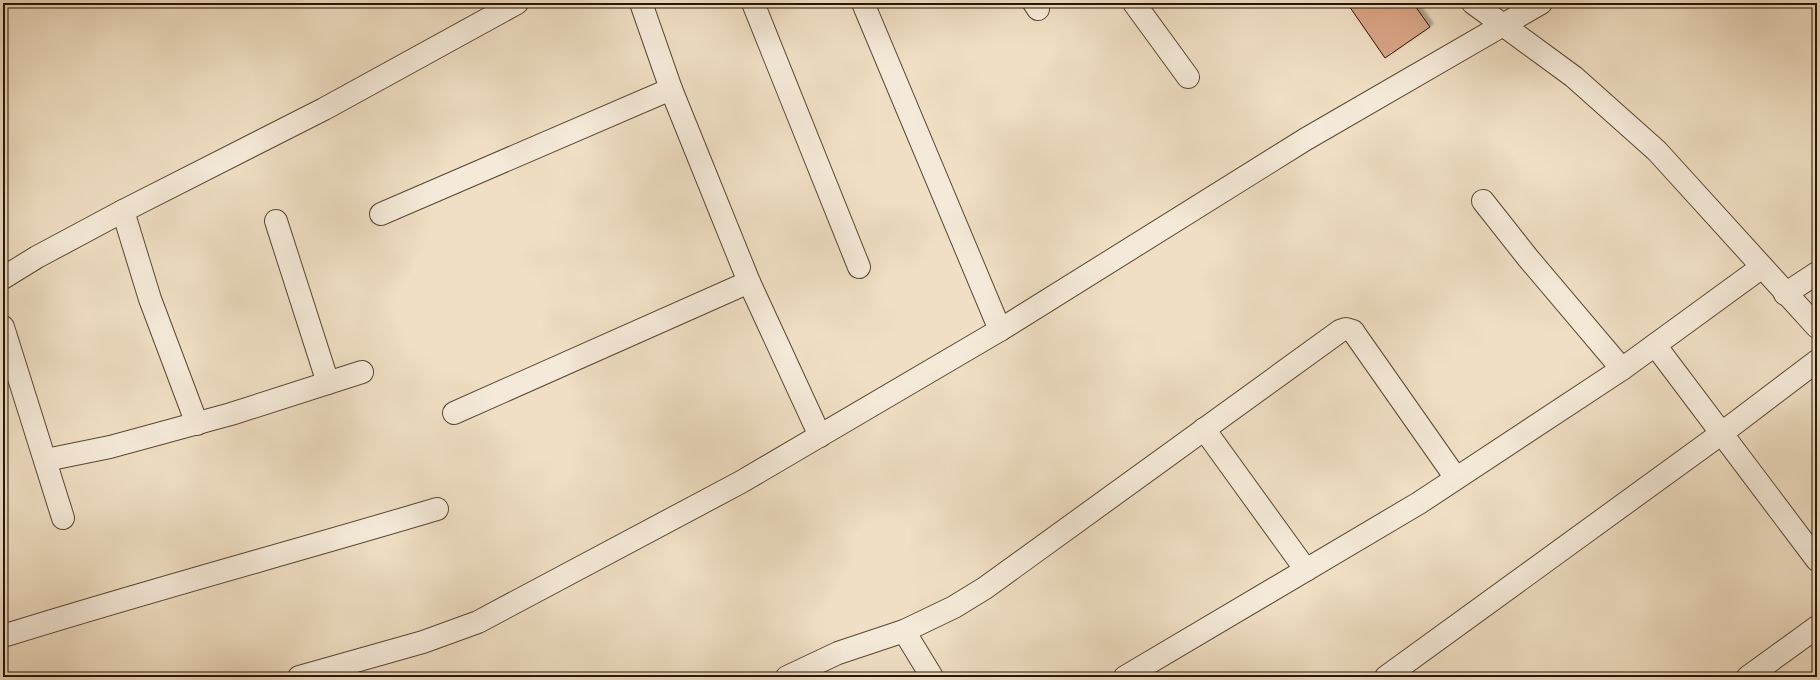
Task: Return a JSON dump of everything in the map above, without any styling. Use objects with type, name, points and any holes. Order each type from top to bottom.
[{"type":"street","points":[[3,278],[37,257],[123,211],[324,109],[517,3]]},
{"type":"street","points":[[641,3],[671,89],[749,282],[820,436]]},
{"type":"street","points":[[753,3],[858,267]]},
{"type":"street","points":[[863,3],[1000,330]]},
{"type":"street","points":[[1134,3],[1188,77]]},
{"type":"street","points":[[1473,3],[1574,77],[1657,151],[1785,294],[1817,327]]},
{"type":"street","points":[[299,677],[423,642],[478,622],[741,482],[1000,330],[1306,140],[1541,3]]},
{"type":"street","points":[[381,214],[671,89]]},
{"type":"street","points":[[1483,201],[1528,258],[1622,369]]},
{"type":"street","points":[[123,211],[150,299],[197,424]]},
{"type":"street","points":[[276,221],[328,383]]},
{"type":"street","points":[[1125,677],[1419,503],[1622,369],[1762,267]]},
{"type":"street","points":[[1785,294],[1817,273]]},
{"type":"street","points":[[454,413],[749,282]]},
{"type":"street","points":[[3,327],[63,518]]},
{"type":"street","points":[[787,677],[838,653],[904,631],[954,607],[985,588],[1340,331],[1346,329],[1352,330],[1456,478]]},
{"type":"street","points":[[1655,345],[1817,560]]},
{"type":"street","points":[[1386,677],[1722,433],[1817,361]]},
{"type":"street","points":[[46,460],[110,447],[197,424],[362,372]]},
{"type":"street","points":[[1204,429],[1306,570]]},
{"type":"street","points":[[3,636],[161,588],[437,509]]},
{"type":"street","points":[[1748,677],[1817,627]]},
{"type":"street","points":[[904,631],[932,677]]},
{"type":"building","points":[[1347,3],[1413,3],[1430,27],[1385,58]]}]
